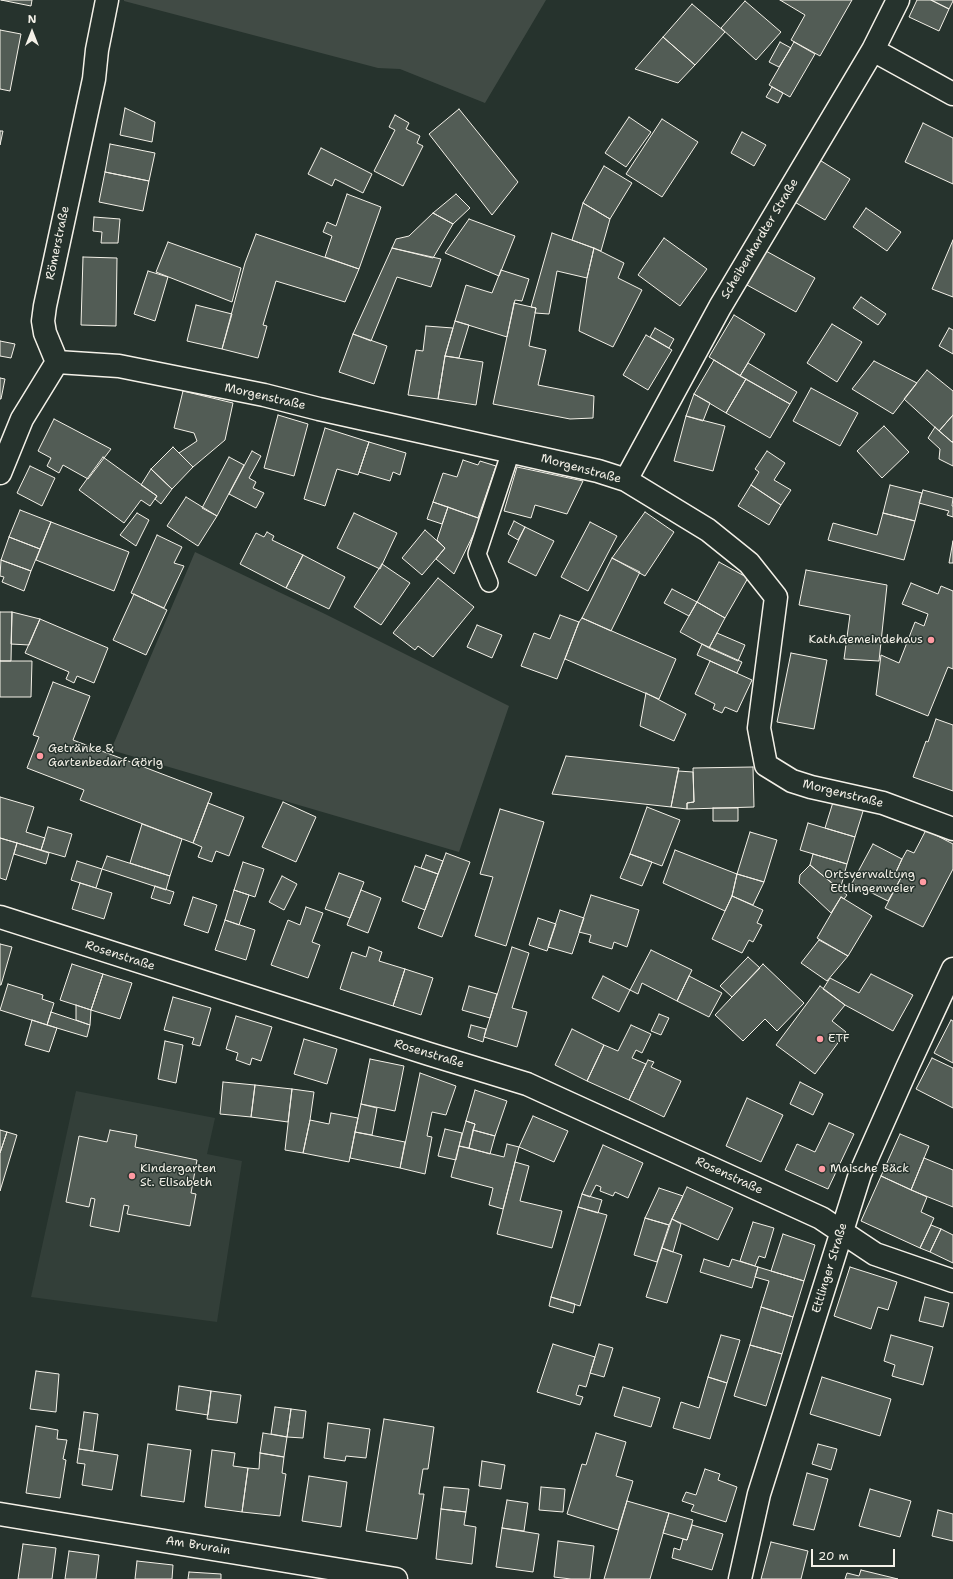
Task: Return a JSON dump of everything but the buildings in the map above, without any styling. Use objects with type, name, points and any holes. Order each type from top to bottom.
[{"type":"street","name":"Römerstraße","points":[[57,362],[45,333],[43,321],[45,306],[92,87],[97,50],[107,0]]},
{"type":"street","name":"Scheibenhardter Straße","points":[[626,480],[720,307],[873,50],[898,0]]},
{"type":"street","points":[[873,50],[953,94]]},
{"type":"street","name":"Morgenstraße","points":[[57,362],[126,368],[264,395],[319,409],[598,471],[626,480],[708,530],[749,564],[776,597],[759,728],[766,765],[792,781],[811,787],[883,803],[953,829]]},
{"type":"street","points":[[0,473],[22,419],[57,362]]},
{"type":"street","name":"Rosenstraße","points":[[0,917],[428,1054],[527,1084],[821,1218],[876,1254],[953,1281]]},
{"type":"street","name":"Ettlinger Straße","points":[[740,1579],[759,1494],[860,1174],[953,968]]},
{"type":"street","name":"Am Brurain","points":[[0,1514],[396,1579]]},
{"type":"lane","points":[[489,583],[477,554],[511,451]]},
{"type":"shaded area","points":[[124,0],[546,0],[485,103],[400,69],[378,68]]},
{"type":"shaded area","points":[[195,552],[325,614],[509,706],[459,852],[111,750]]},
{"type":"shaded area","points":[[76,1091],[215,1118],[207,1154],[242,1161],[217,1322],[31,1297]]},
{"type":"place","name":"Kath.Gemeindehaus","points":[[931,640]]},
{"type":"place","name":"Getränke & Gartenbedarf Görig","points":[[40,756]]},
{"type":"place","name":"Ortsverwaltung Ettlingenweier","points":[[923,882]]},
{"type":"place","name":"ETF","points":[[820,1039]]},
{"type":"place","name":"Maische Bäck","points":[[822,1169]]},
{"type":"place","name":"Kindergarten St. Elisabeth","points":[[132,1176]]}]
